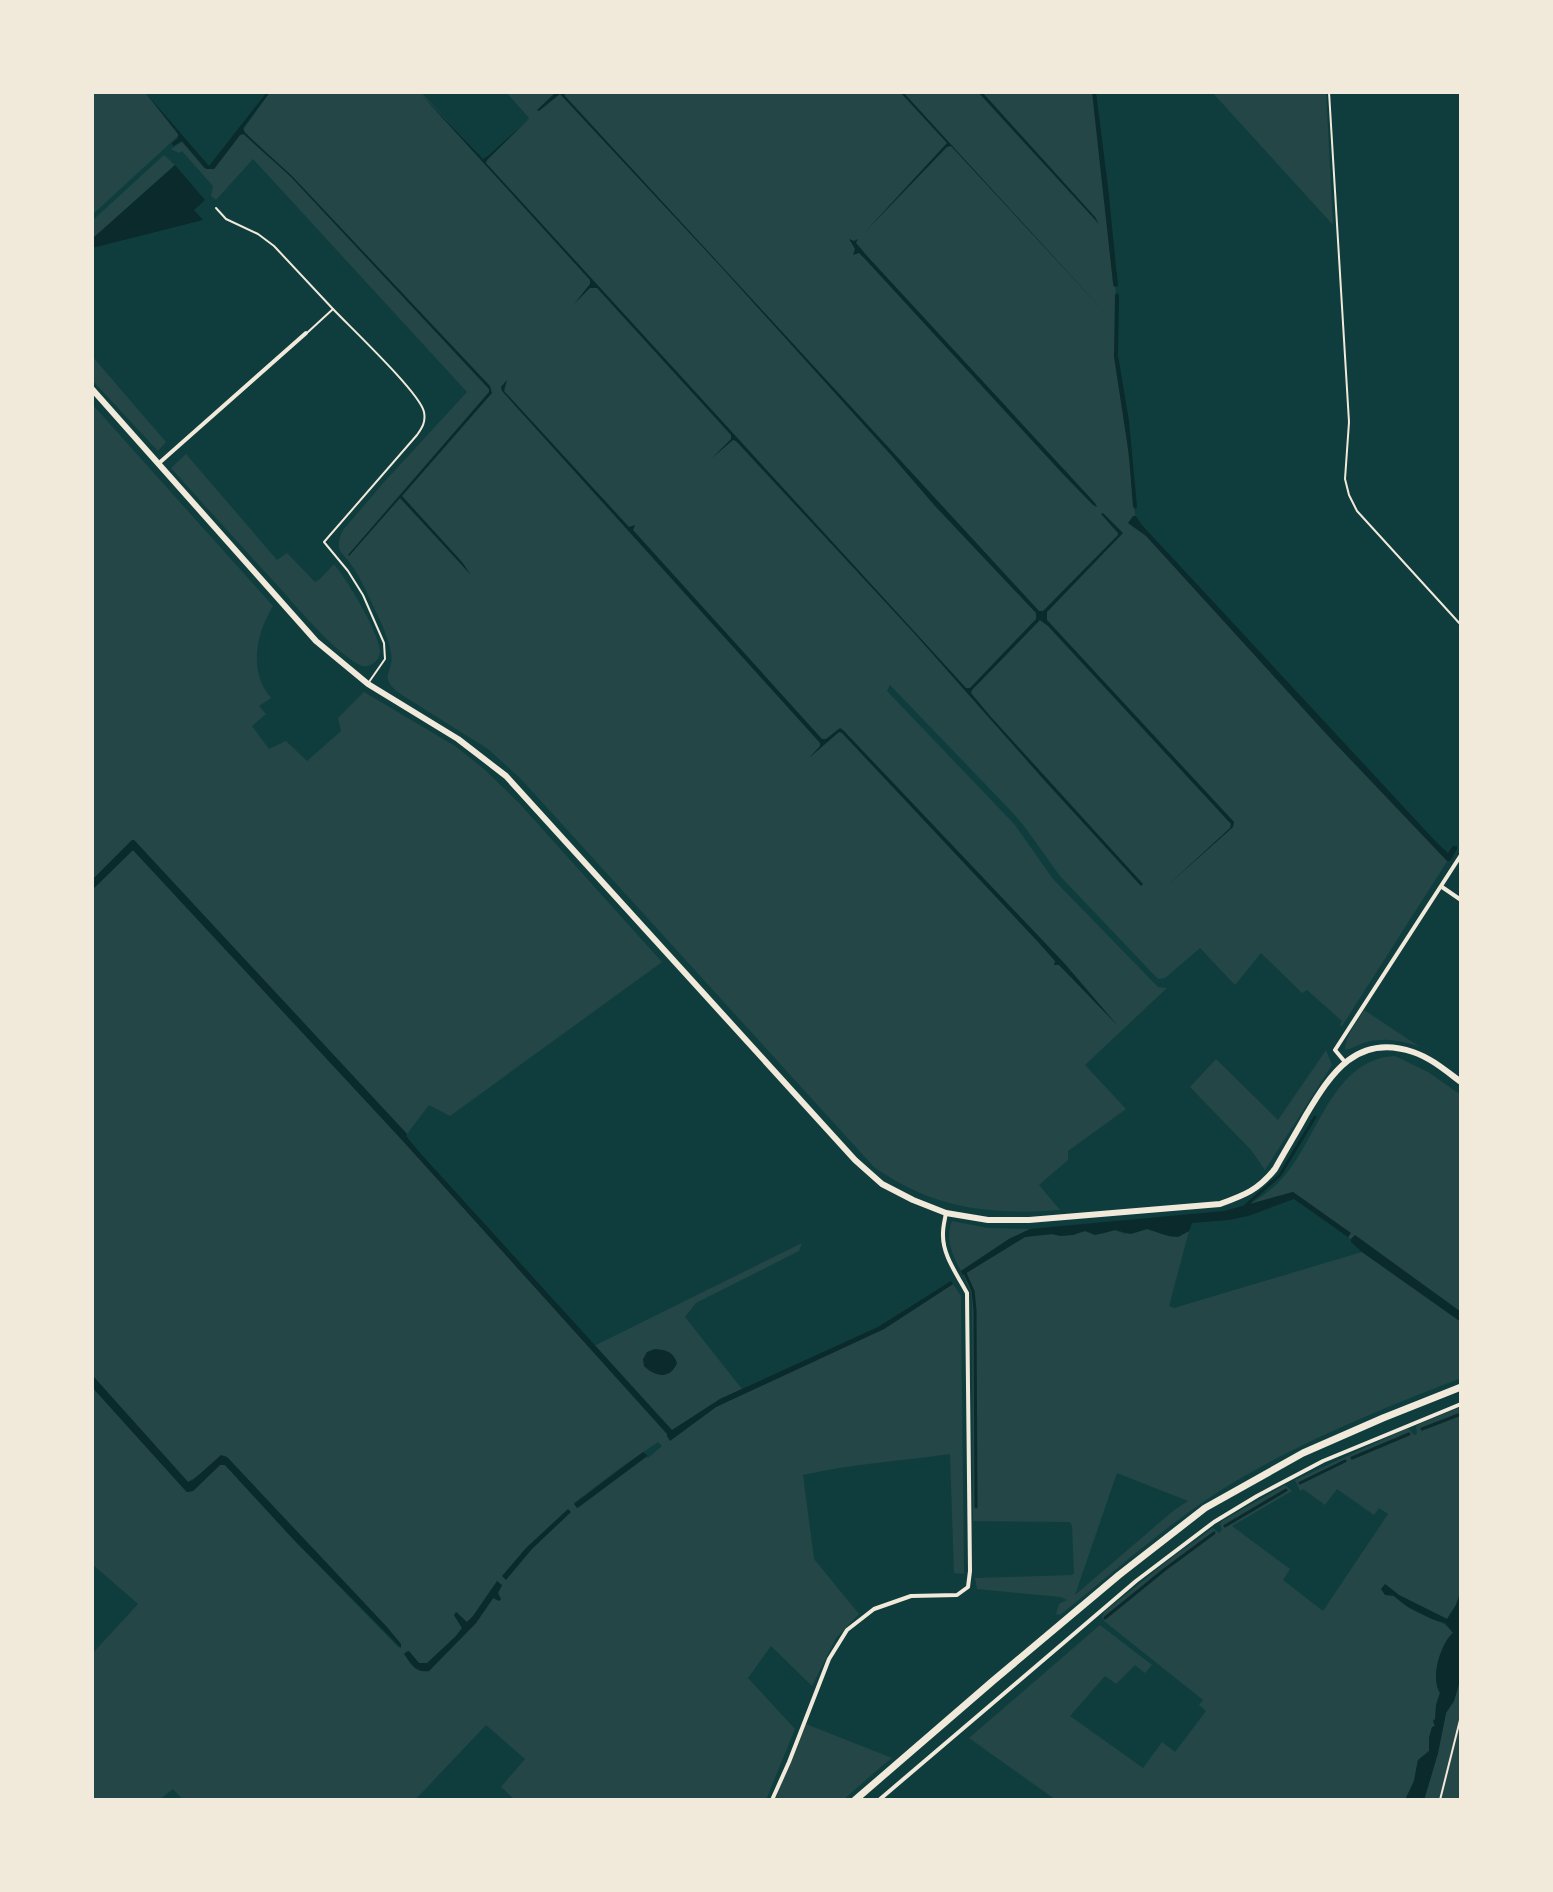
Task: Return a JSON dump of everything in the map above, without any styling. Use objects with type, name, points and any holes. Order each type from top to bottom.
[{"type":"main road","points":[[92,389],[316,641],[368,684],[458,739],[506,776],[855,1160],[882,1184],[913,1200],[946,1213],[988,1220],[1029,1220],[1220,1204],[1250,1194],[1265,1181],[1326,1082],[1345,1062],[1360,1053],[1403,1049],[1425,1057],[1461,1082]]},
{"type":"main road","points":[[855,1800],[1119,1575],[1205,1508],[1303,1453],[1461,1387]]},
{"type":"street","points":[[158,464],[306,333]]},
{"type":"street","points":[[1345,1062],[1335,1050],[1461,855]]},
{"type":"street","points":[[1442,887],[1461,900]]},
{"type":"street","points":[[772,1800],[829,1659],[847,1630],[874,1609],[911,1596],[957,1595],[968,1587],[967,1293],[947,1253],[942,1233],[946,1213]]},
{"type":"street","points":[[879,1800],[1136,1581],[1214,1522],[1323,1461],[1461,1404]]},
{"type":"lane","points":[[216,208],[226,219],[258,234],[274,246],[415,395],[425,414],[425,422],[417,435],[324,542],[357,583],[383,638],[385,659],[368,684]]},
{"type":"lane","points":[[306,333],[333,309]]},
{"type":"path","points":[[1329,92],[1349,422],[1345,479],[1357,511],[1461,625]]},
{"type":"path","points":[[1440,1800],[1461,1716]]},
{"type":"shaded area","points":[[92,92],[145,92],[179,135],[92,215]]},
{"type":"shaded area","points":[[145,92],[209,166],[270,92],[243,128],[245,133],[292,176],[490,386],[492,393],[402,496],[471,575],[400,498],[348,555],[489,389],[291,177],[244,134],[214,169],[206,169],[182,141],[173,146],[178,134]]},
{"type":"shaded area","points":[[270,92],[421,92],[484,161],[529,118],[506,92],[1093,92],[1115,278],[1116,363],[1136,524],[1448,860],[1342,1026],[1342,1021],[1307,990],[1302,993],[1261,953],[1235,985],[1200,948],[1165,978],[1158,979],[1060,876],[1013,813],[890,685],[887,691],[1015,825],[1053,879],[1158,987],[1167,988],[1085,1065],[1126,1109],[1068,1151],[1068,1160],[1039,1185],[1060,1210],[1009,1211],[962,1206],[918,1192],[874,1167],[520,778],[488,749],[402,695],[389,683],[392,660],[386,635],[362,583],[340,550],[340,539],[343,530],[386,480],[467,392],[253,159],[216,200],[211,196],[213,186],[182,151],[179,153],[171,149],[182,142],[204,168],[214,169],[243,134],[274,162],[243,130]]},
{"type":"shaded area","points":[[419,92],[483,159],[530,118],[486,163],[966,688],[970,688],[1036,619],[1036,613],[560,94],[537,110],[556,92],[564,92],[1039,611],[1043,611],[1118,535],[1103,513],[1123,533],[1047,612],[1047,620],[1234,822],[1233,827],[1168,885],[1231,824],[1040,620],[971,693],[1143,884],[1141,886],[914,633],[736,441],[733,440],[712,458],[731,439],[731,435],[597,288],[590,288],[574,304],[590,280]]},
{"type":"shaded area","points":[[900,92],[903,92],[1108,316],[951,146],[864,233],[947,143]]},
{"type":"shaded area","points":[[978,92],[982,92],[1099,224]]},
{"type":"shaded area","points":[[1092,92],[1096,92],[1108,187],[1118,286],[1114,287],[1113,283]]},
{"type":"shaded area","points":[[1212,92],[1326,92],[1333,225]]},
{"type":"shaded area","points":[[164,155],[175,165],[92,239],[92,221]]},
{"type":"shaded area","points":[[175,165],[205,200],[194,210],[203,220],[92,248],[92,239]]},
{"type":"shaded area","points":[[849,239],[858,239],[856,243],[868,257],[1097,507],[865,259],[859,253],[853,255],[855,249]]},
{"type":"shaded area","points":[[1117,293],[1118,355],[1129,421],[1136,509],[1133,507],[1129,455],[1114,357]]},
{"type":"shaded area","points":[[92,356],[166,442],[158,451],[92,380]]},
{"type":"shaded area","points":[[507,380],[504,391],[629,527],[635,525],[633,530],[822,739],[840,728],[844,731],[1065,964],[1118,1026],[1059,965],[1054,965],[1055,961],[1039,943],[842,733],[839,732],[809,758],[820,743],[502,391],[501,387]]},
{"type":"shaded area","points":[[92,404],[273,606],[262,628],[257,652],[259,676],[271,698],[259,706],[266,714],[252,726],[269,749],[286,741],[307,761],[341,731],[338,718],[364,692],[455,746],[484,769],[519,803],[662,962],[450,1116],[429,1105],[407,1134],[134,840],[92,880]]},
{"type":"shaded area","points":[[186,454],[277,560],[287,553],[315,582],[334,564],[374,631],[380,651],[376,661],[366,666],[355,662],[305,617],[171,468]]},
{"type":"shaded area","points":[[1133,516],[1439,845],[1448,853],[1453,846],[1457,846],[1450,861],[1330,738],[1146,536],[1128,523]]},
{"type":"shaded area","points":[[132,840],[407,1134],[421,1154],[672,1430],[720,1399],[878,1327],[951,1281],[953,1284],[884,1329],[716,1407],[670,1441],[667,1434],[402,1140],[133,850],[92,890],[92,880]]},
{"type":"shaded area","points":[[133,850],[402,1140],[668,1434],[694,1423],[738,1396],[884,1329],[953,1284],[961,1296],[964,1574],[954,1573],[950,1454],[803,1475],[814,1559],[859,1614],[836,1638],[812,1686],[771,1646],[748,1678],[795,1729],[766,1800],[515,1800],[501,1787],[525,1759],[486,1725],[415,1800],[183,1800],[173,1789],[159,1800],[92,1800],[92,1654],[138,1604],[92,1564],[92,1387],[187,1492],[193,1491],[220,1465],[225,1465],[399,1648],[401,1644],[227,1457],[188,1482],[92,1375],[92,890]],"holes":[[[658,1442],[662,1446],[648,1458],[578,1508],[574,1503]],[[497,1582],[502,1586],[476,1623],[429,1671],[405,1654],[409,1652],[419,1663],[427,1664],[462,1628],[454,1615],[457,1612],[466,1623]]]},
{"type":"shaded area","points":[[1364,1010],[1420,1047],[1384,1040],[1370,1041],[1345,1050],[1349,1034]]},
{"type":"shaded area","points":[[1326,1050],[1332,1065],[1265,1170],[1251,1150],[1190,1087],[1216,1059],[1278,1120]]},
{"type":"shaded area","points":[[1395,1056],[1428,1072],[1461,1095],[1461,1312],[1355,1236],[1351,1239],[1348,1237],[1350,1233],[1293,1192],[1244,1207],[1265,1194],[1287,1173],[1345,1082],[1375,1060]]},
{"type":"shaded area","points":[[1293,1192],[1351,1233],[1348,1237],[1294,1199],[1248,1216],[1192,1223],[1189,1231],[1178,1237],[1147,1229],[1131,1234],[1115,1230],[1095,1235],[1085,1231],[1073,1235],[1025,1237],[963,1275],[961,1271],[1030,1229],[1224,1211]]},
{"type":"shaded area","points":[[952,1221],[988,1228],[1030,1229],[961,1271],[949,1241]]},
{"type":"shaded area","points":[[1147,1229],[1173,1237],[1189,1231],[1169,1306],[1174,1308],[1362,1252],[1461,1322],[1461,1378],[1317,1438],[1261,1466],[1167,1528],[1060,1615],[1056,1614],[1059,1604],[1067,1600],[1061,1597],[977,1589],[975,1578],[1072,1575],[1072,1526],[1070,1522],[973,1521],[972,1304],[971,1292],[963,1275],[1025,1237],[1085,1231],[1102,1234],[1115,1230],[1125,1234]],"holes":[[[1117,1473],[1188,1501],[1173,1511],[1075,1595]]]},
{"type":"shaded area","points":[[1355,1235],[1461,1312],[1461,1322],[1362,1252],[1351,1242]]},
{"type":"shaded area","points":[[802,1243],[799,1251],[696,1303],[685,1317],[742,1389],[720,1399],[672,1431],[594,1346]]},
{"type":"shaded area","points":[[655,1349],[674,1356],[677,1363],[670,1372],[657,1374],[644,1366],[643,1359],[647,1352]]},
{"type":"shaded area","points":[[92,1375],[188,1482],[221,1455],[227,1457],[387,1627],[401,1648],[225,1465],[220,1465],[193,1491],[187,1492],[92,1387]]},
{"type":"shaded area","points":[[1461,1407],[1461,1590],[1456,1605],[1447,1619],[1399,1595],[1385,1584],[1405,1605],[1444,1624],[1453,1633],[1441,1652],[1437,1670],[1440,1693],[1436,1727],[1432,1727],[1429,1751],[1418,1760],[1414,1781],[1405,1800],[1056,1800],[969,1738],[1100,1625],[1152,1665],[1145,1673],[1135,1665],[1116,1684],[1105,1676],[1070,1716],[1143,1768],[1162,1742],[1175,1752],[1206,1711],[1199,1705],[1203,1700],[1104,1621],[1104,1612],[1210,1530],[1213,1528],[1219,1533],[1222,1521],[1285,1485],[1292,1491],[1232,1526],[1290,1569],[1283,1580],[1323,1611],[1388,1514],[1379,1508],[1374,1515],[1337,1489],[1325,1505],[1303,1489],[1300,1491],[1295,1480],[1408,1428],[1414,1435],[1417,1434],[1416,1426],[1419,1424]]},
{"type":"shaded area","points":[[643,1452],[646,1457],[577,1508],[574,1504]]},
{"type":"shaded area","points":[[568,1509],[571,1512],[532,1549],[506,1580],[502,1576],[526,1548]]},
{"type":"shaded area","points":[[497,1581],[502,1585],[498,1593],[501,1599],[493,1598],[476,1623],[429,1671],[414,1667],[404,1654],[409,1651],[419,1663],[427,1663],[462,1628],[454,1615],[456,1612],[467,1622]]},
{"type":"shaded area","points":[[1385,1584],[1399,1595],[1447,1619],[1461,1590],[1461,1677],[1454,1701],[1446,1713],[1424,1800],[1405,1800],[1414,1781],[1418,1760],[1429,1751],[1429,1738],[1435,1726],[1433,1721],[1440,1693],[1436,1679],[1438,1661],[1444,1644],[1453,1633],[1445,1623],[1408,1607],[1394,1596],[1385,1595],[1381,1589]]},
{"type":"shaded area","points":[[1461,1677],[1461,1800],[1424,1800],[1446,1713],[1454,1701]]},
{"type":"shaded area","points":[[806,1724],[892,1758],[843,1800],[775,1800]]},
{"type":"waterway","points":[[1244,1207],[1280,1175],[1315,1117]]},
{"type":"waterway","points":[[965,1273],[973,1291],[975,1310],[976,1507]]},
{"type":"waterway","points":[[1422,1429],[1461,1414]]},
{"type":"waterway","points":[[1352,1458],[1409,1434]]},
{"type":"waterway","points":[[1300,1483],[1345,1461]]},
{"type":"waterway","points":[[1225,1526],[1286,1490]]},
{"type":"waterway","points":[[1105,1618],[1214,1533]]}]
